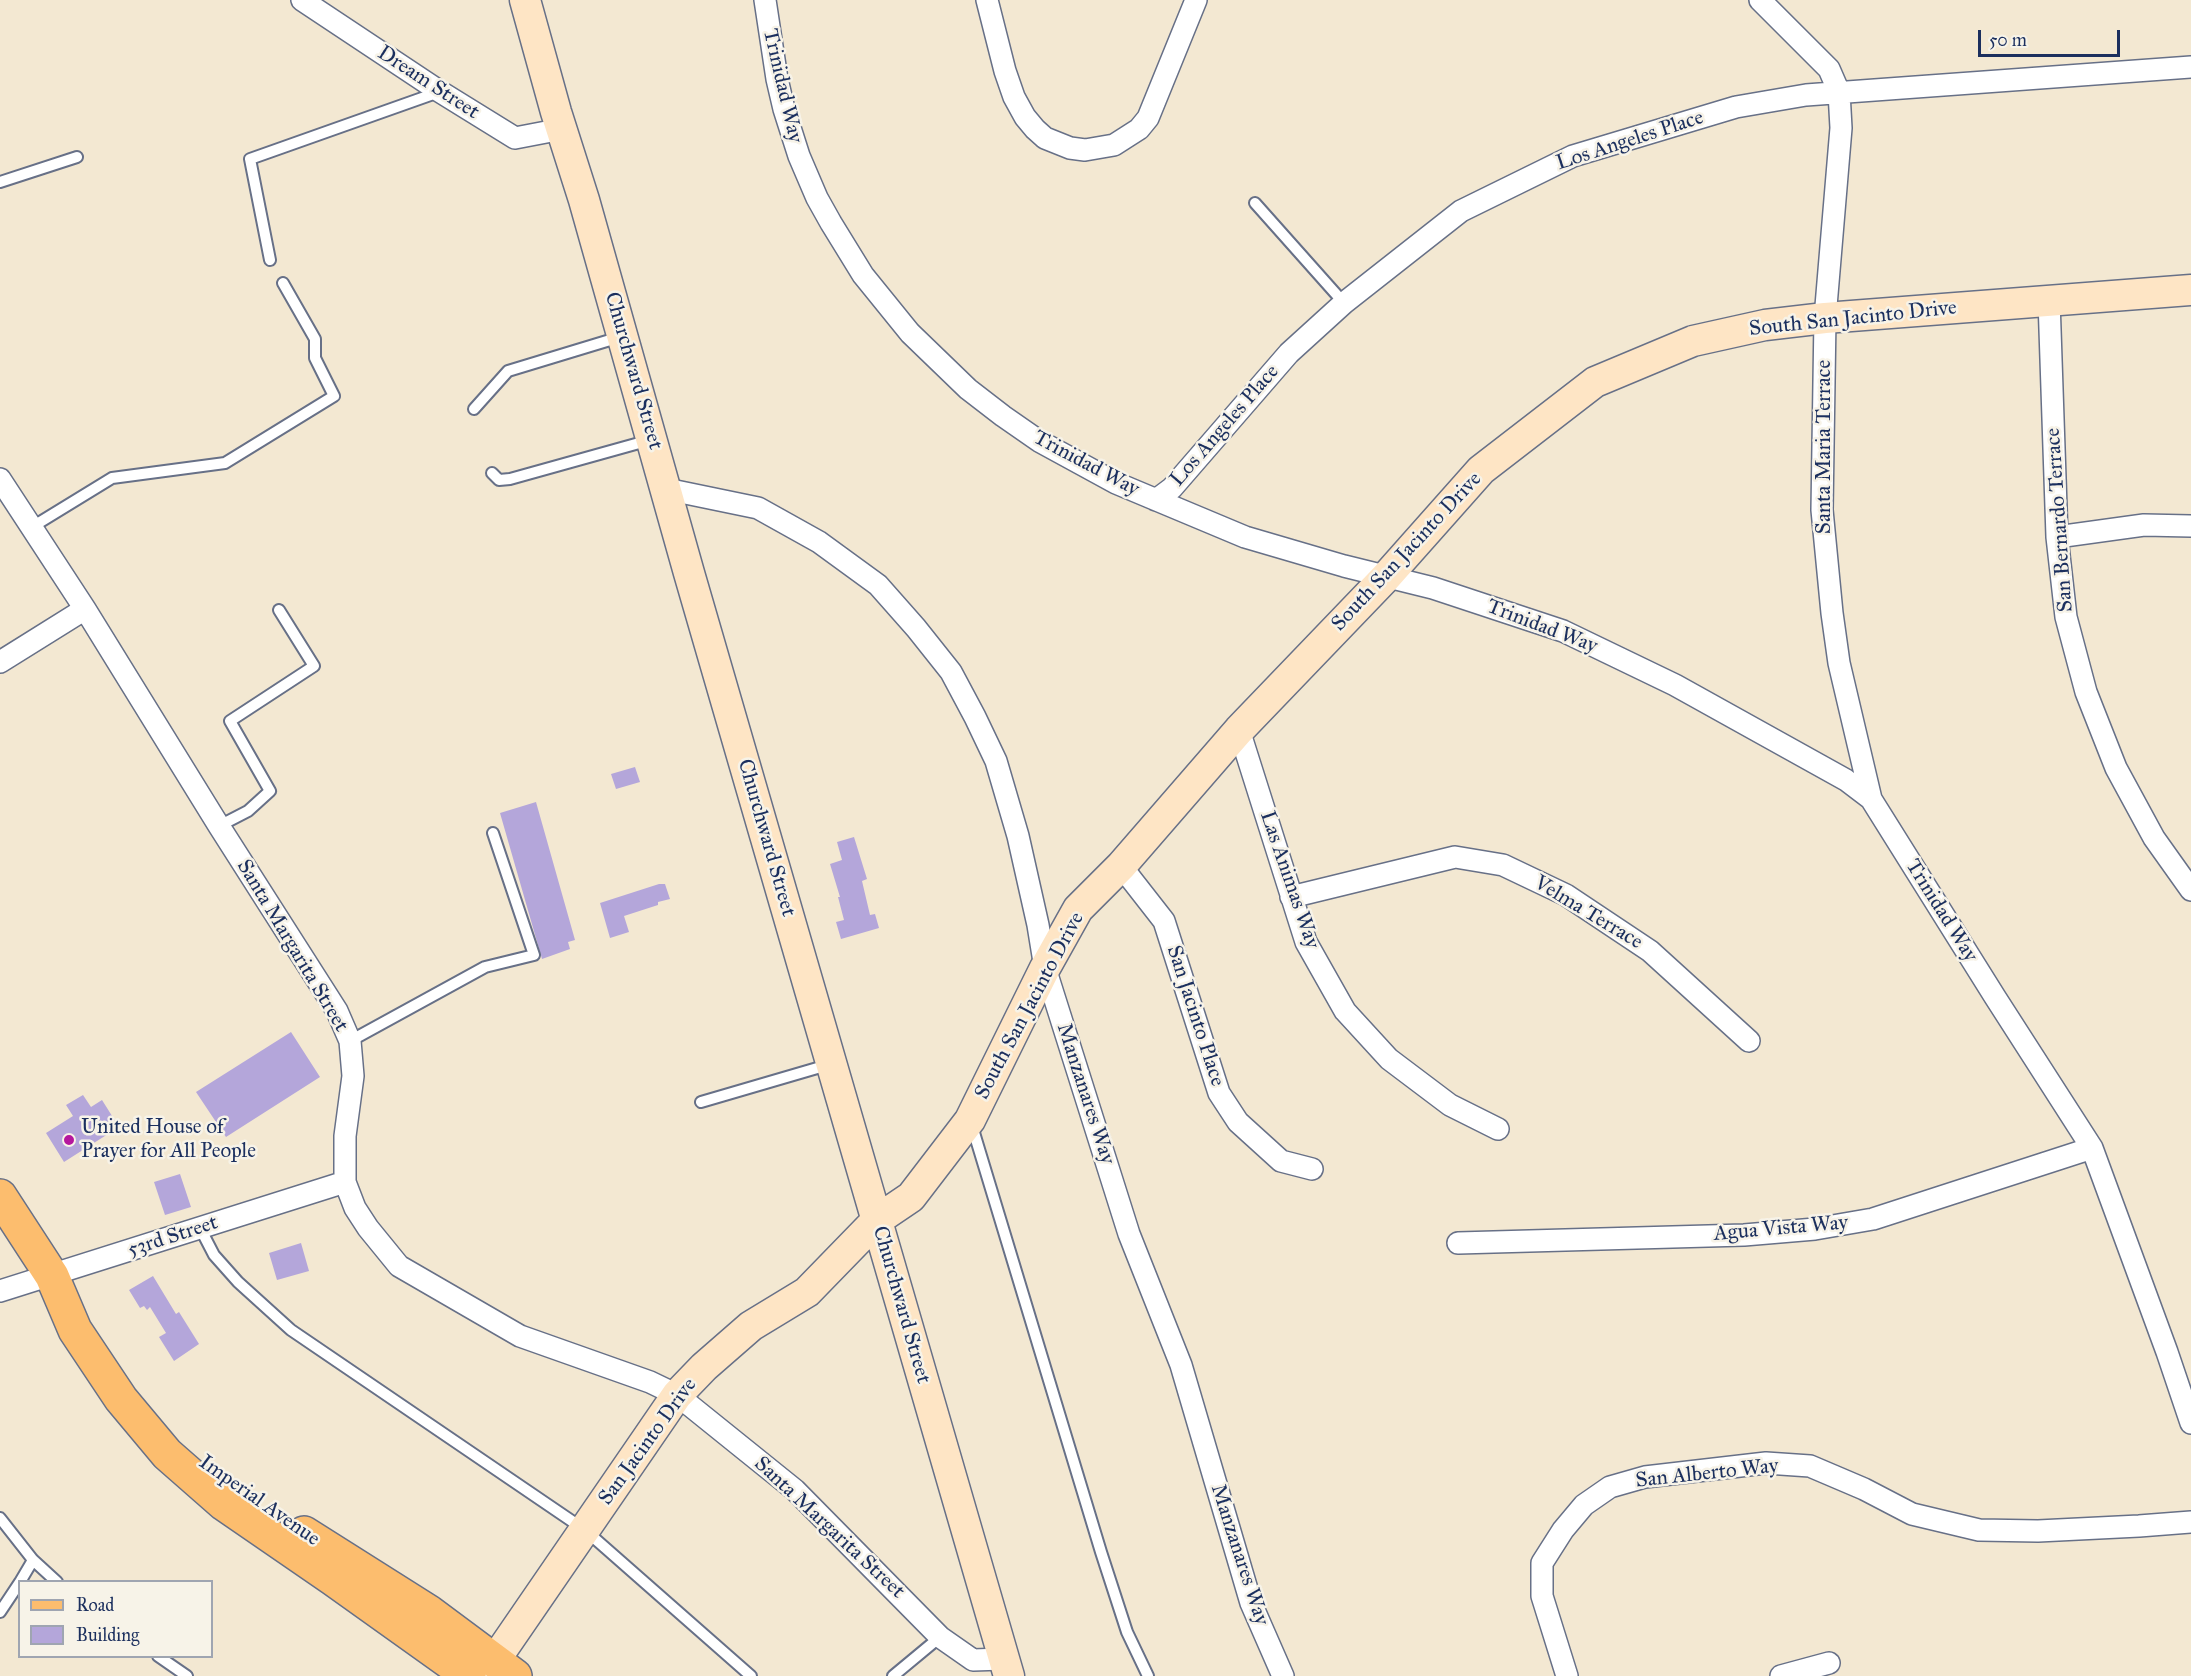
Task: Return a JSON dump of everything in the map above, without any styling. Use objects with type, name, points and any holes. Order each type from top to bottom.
[{"type":"main road","name":"Imperial Avenue","points":[[0,1196],[52,1276],[75,1330],[121,1399],[166,1454],[224,1504],[333,1579],[491,1672]]},
{"type":"street","name":"Dream Street","points":[[302,0],[439,92],[514,138],[562,129]]},
{"type":"street","name":"Churchward Street","points":[[525,0],[1006,1668]]},
{"type":"street","name":"Trinidad Way","points":[[765,0],[777,79],[799,156],[817,198],[831,223],[863,275],[885,305],[936,359],[968,389],[1003,416],[1039,441],[1116,483],[1245,537],[1433,588],[1563,631],[1675,685],[1846,780],[1871,799],[2092,1148],[2191,1423]]},
{"type":"street","points":[[987,0],[1005,70],[1014,97],[1025,117],[1045,138],[1070,148],[1085,150],[1100,149],[1121,142],[1139,129],[1148,118],[1196,0]]},
{"type":"street","points":[[1760,0],[1829,69],[1839,92]]},
{"type":"street","name":"Los Angeles Place","points":[[1156,500],[1172,488],[1289,353],[1344,303],[1461,211],[1573,156],[1736,107],[1806,94],[1870,92],[2191,67]]},
{"type":"street","name":"Santa Maria Terrace","points":[[1839,92],[1840,128],[1825,318],[1822,510],[1829,590],[1839,663],[1871,799]]},
{"type":"street","name":"South San Jacinto Drive","points":[[877,1220],[911,1197],[970,1120],[1045,968],[1078,909],[1121,866],[1239,730],[1386,577],[1481,470],[1595,382],[1693,341],[1766,325],[1825,318],[2191,290]]},
{"type":"street","name":"San Bernardo Terrace","points":[[2049,300],[2057,537],[2066,617],[2086,692],[2116,768],[2154,838],[2191,890]]},
{"type":"street","name":"Santa Margarita Street","points":[[0,479],[85,609],[337,1011],[350,1041],[353,1076],[345,1136],[345,1182],[355,1208],[399,1266],[520,1336],[650,1382],[677,1395],[795,1490],[940,1637],[973,1660],[1006,1668]]},
{"type":"street","name":"Manzanares Way","points":[[666,489],[758,508],[819,542],[878,585],[951,672],[996,761],[1018,836],[1045,968],[1136,1254],[1181,1365],[1251,1603],[1283,1676]]},
{"type":"street","points":[[2057,537],[2144,525],[2191,526]]},
{"type":"street","points":[[0,662],[85,609]]},
{"type":"street","name":"Las Animas Way","points":[[1239,730],[1306,942],[1346,1011],[1389,1059],[1450,1105],[1498,1129]]},
{"type":"street","name":"Velma Terrace","points":[[1292,897],[1455,857],[1503,865],[1566,894],[1650,951],[1749,1041]]},
{"type":"street","name":"San Jacinto Place","points":[[1121,866],[1164,921],[1218,1093],[1238,1122],[1281,1161],[1312,1169]]},
{"type":"street","name":"Agua Vista Way","points":[[1458,1243],[1744,1235],[1815,1229],[1873,1219],[2092,1148]]},
{"type":"street","name":"53rd Street","points":[[0,1291],[345,1182]]},
{"type":"street","name":"San Jacinto Drive","points":[[491,1672],[677,1395],[704,1367],[751,1326],[807,1292],[877,1220]]},
{"type":"street","name":"San Alberto Way","points":[[1567,1676],[1542,1596],[1542,1563],[1563,1530],[1584,1505],[1610,1487],[1645,1477],[1766,1463],[1810,1466],[1864,1489],[1912,1514],[1979,1530],[2038,1532],[2191,1522]]},
{"type":"street","points":[[1781,1676],[1829,1663]]},
{"type":"lane","points":[[270,260],[250,159],[439,92]]},
{"type":"lane","points":[[0,182],[77,157]]},
{"type":"lane","points":[[1255,203],[1344,303]]},
{"type":"lane","points":[[32,527],[112,478],[225,463],[334,396],[315,358],[315,339],[283,284]]},
{"type":"lane","points":[[474,409],[508,371],[623,336]]},
{"type":"lane","points":[[492,473],[499,480],[510,479],[653,439]]},
{"type":"lane","points":[[219,826],[248,811],[270,791],[230,721],[314,666],[279,610]]},
{"type":"lane","points":[[350,1041],[485,967],[534,955],[492,833]]},
{"type":"lane","points":[[701,1102],[831,1064]]},
{"type":"lane","points":[[970,1120],[1101,1552],[1127,1632],[1148,1676]]},
{"type":"lane","points":[[200,1228],[214,1255],[238,1282],[291,1330],[585,1530],[751,1676]]},
{"type":"lane","points":[[0,1518],[33,1560],[56,1580]]},
{"type":"lane","points":[[21,1580],[33,1560]]},
{"type":"lane","points":[[0,1612],[18,1585]]},
{"type":"lane","points":[[892,1676],[940,1637]]},
{"type":"lane","points":[[161,1658],[187,1676]]},
{"type":"building","points":[[635,767],[640,782],[616,789],[611,774]]},
{"type":"building","points":[[536,802],[575,940],[568,942],[570,949],[542,959],[500,813]]},
{"type":"building","points":[[854,837],[867,879],[862,881],[870,915],[875,914],[879,928],[841,939],[836,922],[844,920],[830,864],[842,860],[837,842]]},
{"type":"building","points":[[665,884],[670,899],[624,916],[629,932],[610,938],[600,903]]},
{"type":"building","points":[[291,1032],[320,1077],[226,1137],[196,1092]]},
{"type":"building","points":[[83,1095],[91,1107],[102,1100],[119,1127],[64,1162],[46,1133],[73,1116],[66,1105]]},
{"type":"building","points":[[180,1174],[191,1207],[165,1215],[154,1182]]},
{"type":"building","points":[[301,1243],[309,1271],[277,1280],[269,1253]]},
{"type":"building","points":[[153,1276],[176,1314],[179,1312],[199,1344],[174,1361],[159,1337],[166,1333],[150,1307],[147,1310],[144,1306],[140,1308],[129,1290]]},
{"type":"place","name":"United House of Prayer for All People","points":[[69,1140]]}]
